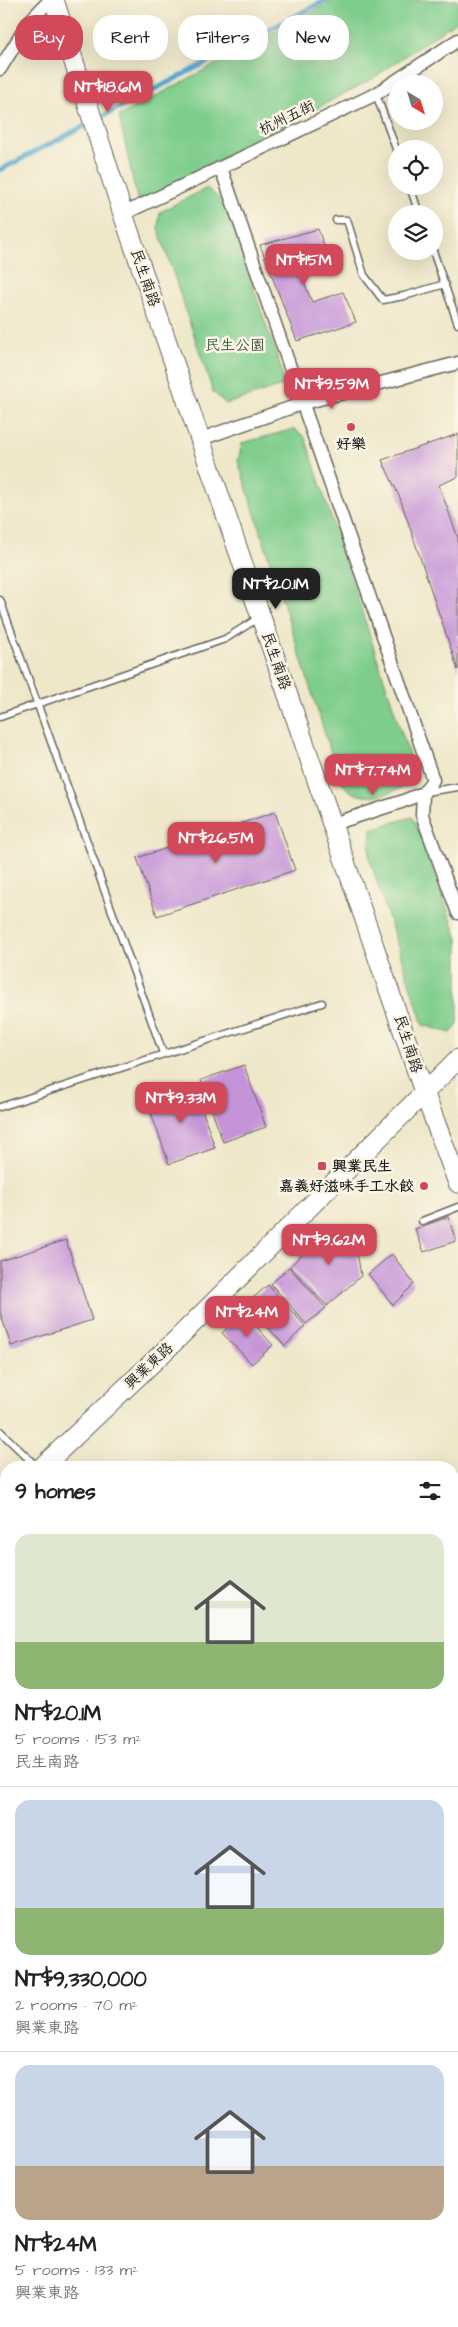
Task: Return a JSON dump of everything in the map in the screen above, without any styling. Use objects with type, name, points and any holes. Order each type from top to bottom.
[{"type":"main road","name":"民生南路","points":[[52,0],[123,214],[424,1092],[454,1162],[458,1183]]},
{"type":"main road","name":"興業東路","points":[[47,1461],[172,1344],[458,1059]]},
{"type":"street","points":[[0,70],[30,22],[52,0]]},
{"type":"street","name":"杭州五街","points":[[123,214],[376,94],[458,40]]},
{"type":"street","points":[[221,168],[304,403],[433,780],[423,793],[333,824]]},
{"type":"street","points":[[201,439],[304,403],[458,363]]},
{"type":"street","points":[[423,793],[422,815],[458,913]]},
{"type":"lane","points":[[376,94],[392,140]]},
{"type":"lane","points":[[336,220],[347,220],[364,275],[383,300],[445,284]]},
{"type":"lane","points":[[436,260],[458,324]]},
{"type":"lane","points":[[0,600],[163,1053]]},
{"type":"lane","points":[[0,717],[225,639],[261,617]]},
{"type":"lane","points":[[423,793],[458,787]]},
{"type":"lane","points":[[0,1107],[322,1003]]},
{"type":"lane","points":[[422,1221],[458,1207]]},
{"type":"lane","points":[[0,1431],[32,1461]]},
{"type":"green space","points":[[334,0],[458,0],[458,20],[372,79],[138,203],[119,116],[223,60],[268,60],[268,36],[278,30],[278,60],[349,60],[349,15],[306,15]]},
{"type":"green space","name":"民生公園","points":[[207,188],[224,203],[282,371],[282,386],[226,404],[213,392],[158,228],[160,212]]},
{"type":"green space","points":[[294,429],[305,437],[417,780],[393,792],[374,796],[357,794],[346,788],[339,778],[238,461],[242,443]]},
{"type":"green space","points":[[412,817],[423,841],[458,939],[458,1025],[451,1033],[423,1025],[369,857],[371,829]]},
{"type":"building","points":[[318,229],[329,260],[299,270],[312,302],[343,292],[356,322],[297,341],[260,245]]},
{"type":"building","points":[[458,434],[458,477],[439,485],[458,538],[458,670],[400,498],[382,460]]},
{"type":"building","points":[[275,812],[295,870],[157,916],[137,858]]},
{"type":"building","points":[[244,1065],[266,1127],[223,1142],[201,1080]]},
{"type":"building","points":[[194,1085],[215,1148],[169,1164],[147,1101]]},
{"type":"building","points":[[448,1217],[456,1241],[424,1252],[415,1229]]},
{"type":"building","points":[[332,1226],[357,1251],[361,1276],[327,1306],[290,1266]]},
{"type":"building","points":[[66,1240],[92,1320],[11,1346],[0,1312],[0,1261]]},
{"type":"building","points":[[392,1254],[414,1284],[393,1305],[368,1274]]},
{"type":"building","points":[[289,1267],[326,1308],[306,1324],[271,1284]]},
{"type":"building","points":[[268,1285],[305,1326],[285,1346],[246,1304]]},
{"type":"building","points":[[243,1312],[273,1345],[252,1364],[222,1333]]},
{"type":"waterway","points":[[0,170],[326,0]]},
{"type":"place","name":"好樂","points":[[351,427]]},
{"type":"place","name":"興業民生","points":[[322,1166]]},
{"type":"place","name":"嘉義好滋味手工水餃","points":[[424,1186]]}]
